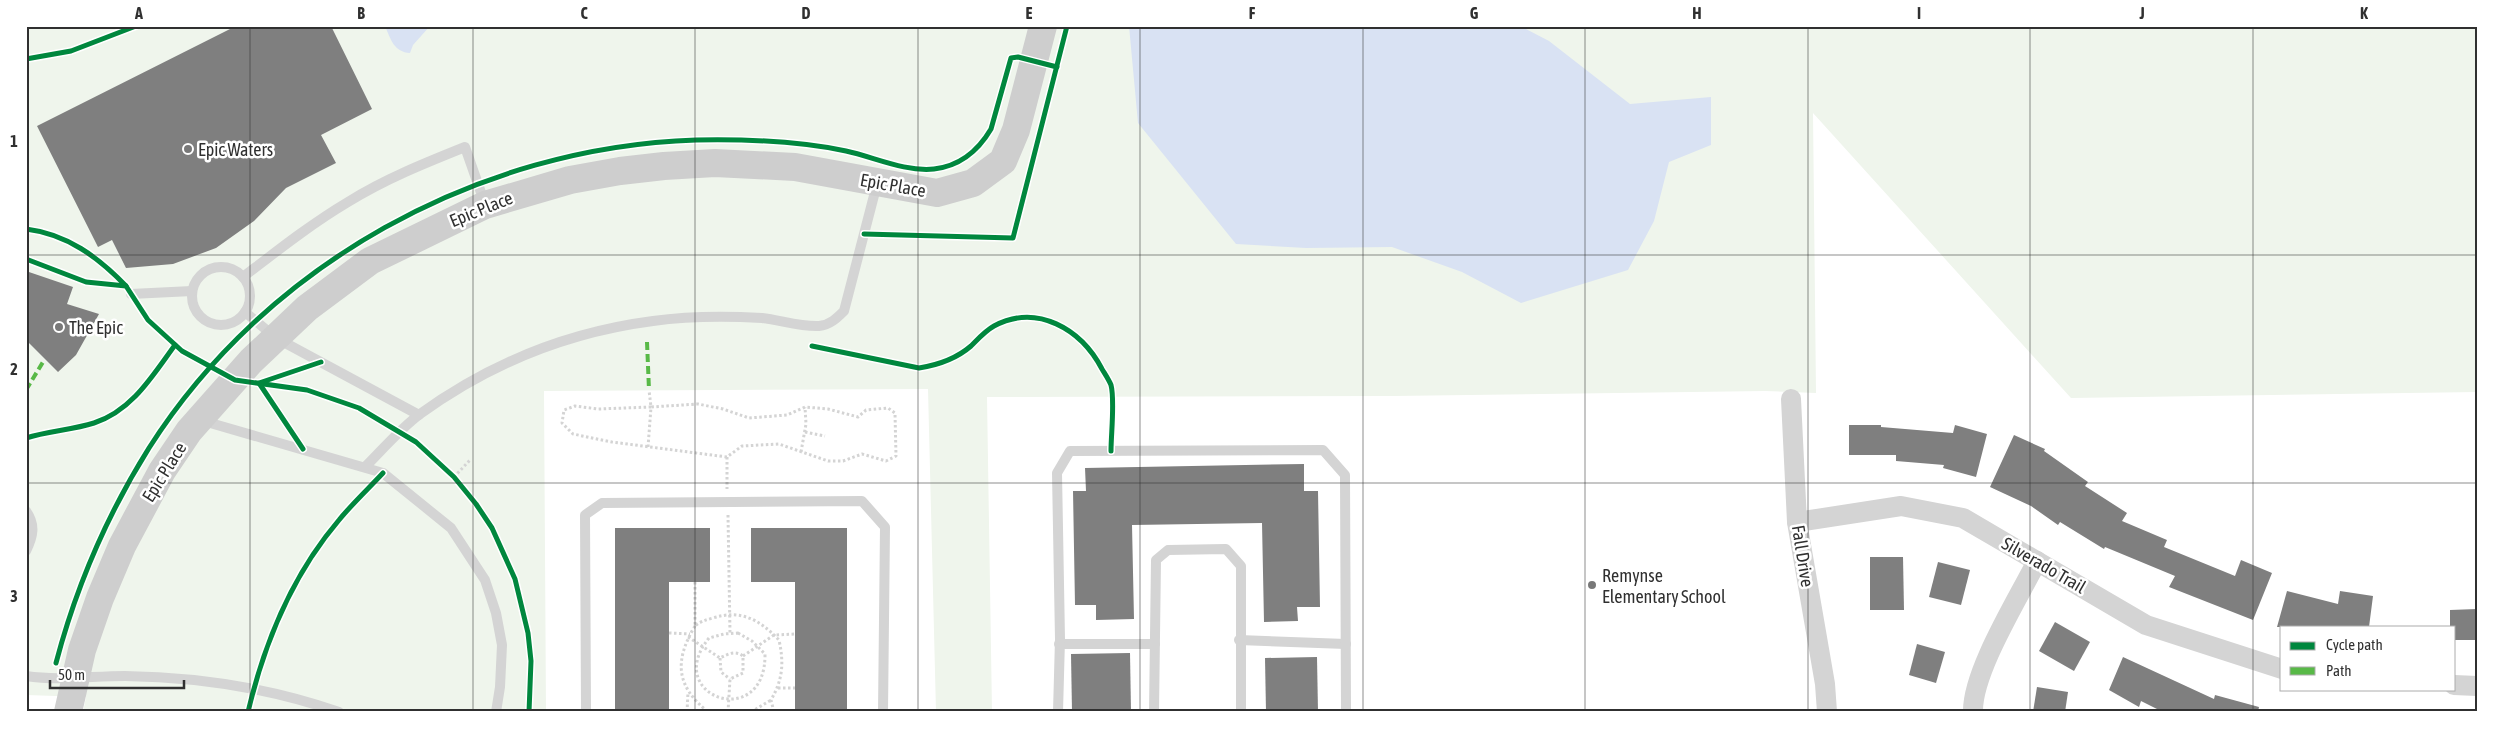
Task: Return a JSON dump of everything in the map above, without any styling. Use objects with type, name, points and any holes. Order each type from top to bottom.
[{"type":"street","name":"Epic Place","points":[[68,712],[82,650],[100,598],[122,546],[162,471],[199,420],[251,361],[307,308],[370,261],[485,205],[570,180],[664,166],[715,163],[795,167],[937,193],[973,183],[1003,162],[1016,130],[1043,26]]},
{"type":"street","name":"Fall Drive","points":[[1791,399],[1798,522],[1827,712]]},
{"type":"street","name":"Silverado Trail","points":[[1798,522],[1901,506],[1963,518],[2146,625],[2280,668]]},
{"type":"street","points":[[1973,712],[1972,701],[1982,668],[2037,561]]},
{"type":"street","points":[[2456,685],[2477,686]]},
{"type":"lane","points":[[243,277],[292,239],[348,201],[409,170],[465,147],[485,205]]},
{"type":"lane","points":[[365,467],[419,415],[469,383],[529,352],[573,336],[654,321],[704,317],[763,318],[819,326],[833,322],[844,311],[877,183]]},
{"type":"lane","points":[[213,268],[229,268],[243,277],[247,283],[250,298],[245,312],[240,319],[223,325],[206,322],[194,308],[192,291],[199,276],[213,268]]},
{"type":"lane","points":[[131,294],[192,291]]},
{"type":"lane","points":[[245,312],[276,338],[419,415]]},
{"type":"lane","points":[[199,420],[383,473],[451,528],[485,580],[496,613],[502,645],[500,687],[496,712]]},
{"type":"lane","points":[[1058,712],[1060,644],[1057,473],[1070,451],[1111,450],[1323,450],[1345,475],[1346,712]]},
{"type":"lane","points":[[586,712],[585,515],[602,502],[862,501],[885,527],[883,712]]},
{"type":"lane","points":[[26,511],[33,530],[32,538],[26,551]]},
{"type":"lane","points":[[1154,712],[1156,560],[1168,550],[1226,549],[1241,566],[1239,640],[1241,712]]},
{"type":"lane","points":[[1239,640],[1346,644]]},
{"type":"lane","points":[[1060,644],[1155,644]]},
{"type":"lane","points":[[26,676],[46,679],[127,676],[211,681],[314,703],[339,712]]},
{"type":"path","points":[[812,346],[919,368],[934,366],[954,357],[988,330],[1008,321],[1021,318],[1048,320],[1060,325],[1080,338],[1092,352],[1111,386],[1111,450]]},
{"type":"path","points":[[169,338],[182,351]]},
{"type":"path","points":[[26,438],[49,431],[94,423],[121,408],[137,396],[176,345]]},
{"type":"path","points":[[648,447],[651,406],[650,390]]},
{"type":"path","points":[[698,404],[724,409],[749,418],[787,415],[805,407],[828,409],[858,416],[866,410],[888,408],[895,413],[897,426],[896,456],[886,461],[862,454],[843,460],[828,461],[779,444],[742,446],[727,457],[648,447],[573,434],[562,423],[564,410],[575,406],[598,409],[698,404]]},
{"type":"path","points":[[801,452],[805,432],[805,407]]},
{"type":"path","points":[[805,432],[825,436]]},
{"type":"path","points":[[727,457],[728,614],[730,633]]},
{"type":"path","points":[[449,471],[456,479],[471,459]]},
{"type":"path","points":[[248,712],[253,689],[284,606],[308,564],[338,521],[383,473]]},
{"type":"path","points":[[695,582],[695,626]]},
{"type":"path","points":[[708,712],[684,688],[681,671],[690,635],[695,626],[701,621],[728,614],[744,615],[758,622],[780,640],[783,670],[778,688],[771,700],[751,712]]},
{"type":"path","points":[[669,633],[690,635],[720,658]]},
{"type":"path","points":[[730,633],[738,633],[765,654],[765,670],[759,685],[744,697],[729,700],[712,696],[701,685],[696,669],[702,646],[709,638],[730,633]]},
{"type":"path","points":[[743,656],[774,635],[795,634]]},
{"type":"path","points":[[720,658],[732,653],[739,653],[743,656]]},
{"type":"path","points":[[720,658],[721,672],[730,679],[743,673],[743,656]]},
{"type":"path","points":[[728,712],[730,679]]},
{"type":"path","points":[[778,688],[795,688]]},
{"type":"path","points":[[687,712],[688,692]]},
{"type":"path","points":[[771,700],[774,712]]},
{"type":"shaded area","points":[[26,26],[2477,26],[2477,392],[2071,398],[1813,113],[1816,393],[1765,391],[1393,396],[987,397],[992,712],[936,712],[928,389],[544,391],[546,712],[83,712],[86,697],[26,695]]},
{"type":"water","points":[[385,26],[430,26],[413,45],[410,53],[397,48]]},
{"type":"water","points":[[1129,26],[1520,26],[1549,41],[1630,104],[1711,97],[1711,145],[1669,162],[1654,221],[1628,270],[1521,303],[1462,272],[1392,247],[1306,248],[1236,244],[1138,123]]},
{"type":"building","name":"Epic Waters","points":[[236,26],[331,26],[372,109],[321,135],[336,163],[286,188],[254,221],[216,248],[173,264],[126,268],[112,240],[98,247],[37,126]]},
{"type":"building","name":"The Epic","points":[[26,271],[73,287],[67,304],[99,314],[76,355],[58,372],[26,340]]},
{"type":"building","points":[[1849,425],[1881,425],[1881,427],[1953,433],[1955,425],[1987,434],[1976,477],[1943,468],[1944,465],[1896,461],[1896,455],[1849,455]]},
{"type":"building","points":[[2014,435],[2045,449],[2044,451],[2088,482],[2085,486],[2127,513],[2122,521],[2167,540],[2164,547],[2235,576],[2241,560],[2272,573],[2253,620],[2169,587],[2175,576],[2105,547],[2104,549],[2060,522],[2058,525],[2031,506],[1990,487]]},
{"type":"building","points":[[1304,464],[1304,491],[1318,491],[1320,607],[1297,607],[1298,621],[1264,622],[1262,523],[1132,525],[1134,619],[1096,620],[1096,605],[1075,605],[1073,491],[1086,491],[1085,468]]},
{"type":"building","points":[[615,528],[710,528],[710,582],[669,582],[669,712],[615,712]]},
{"type":"building","points":[[751,528],[847,528],[847,712],[795,712],[795,582],[751,582]]},
{"type":"building","points":[[1870,557],[1903,557],[1904,610],[1870,610]]},
{"type":"building","points":[[1938,562],[1970,570],[1961,605],[1929,597]]},
{"type":"building","points":[[2287,591],[2338,604],[2340,591],[2373,596],[2369,626],[2277,627]]},
{"type":"building","points":[[2477,609],[2477,640],[2456,640],[2456,626],[2450,626],[2450,610]]},
{"type":"building","points":[[2055,622],[2090,642],[2074,671],[2039,651]]},
{"type":"building","points":[[1917,644],[1945,652],[1936,683],[1909,675]]},
{"type":"building","points":[[1130,653],[1131,712],[1072,712],[1071,654]]},
{"type":"building","points":[[1317,657],[1318,712],[1266,712],[1265,658]]},
{"type":"building","points":[[2123,657],[2214,699],[2215,695],[2259,707],[2258,712],[2163,712],[2141,701],[2139,707],[2109,690]]},
{"type":"building","points":[[2037,687],[2068,692],[2065,712],[2033,712]]},
{"type":"marked path","points":[[647,342],[649,390]]},
{"type":"marked path","points":[[26,390],[43,362]]},
{"type":"cycle path","points":[[26,59],[71,51],[136,26]]},
{"type":"cycle path","points":[[864,234],[1013,238],[1067,26]]},
{"type":"cycle path","points":[[56,663],[83,579],[106,525],[149,448],[197,382],[253,323],[316,272],[385,228],[458,192],[535,165],[615,148],[696,140],[771,141],[846,151],[912,168],[934,169],[952,165],[974,151],[991,129],[1011,58],[1018,57],[1057,67]]},
{"type":"cycle path","points":[[26,229],[55,236],[81,248],[126,286]]},
{"type":"cycle path","points":[[26,259],[86,282],[126,286],[148,320],[182,351],[235,380],[307,390],[359,408],[416,442],[454,477],[476,504],[492,528],[515,579],[528,633],[531,661],[529,712]]},
{"type":"cycle path","points":[[812,346],[919,368],[953,358],[965,351],[994,326],[1026,317],[1042,319],[1070,332],[1082,342],[1107,377],[1111,385],[1113,408],[1111,451]]},
{"type":"cycle path","points":[[26,438],[94,423],[120,410],[150,380],[175,345]]},
{"type":"cycle path","points":[[303,449],[259,383],[321,362]]},
{"type":"cycle path","points":[[248,712],[272,636],[294,587],[323,541],[344,514],[383,473]]},
{"type":"place","name":"Epic Waters","points":[[188,149]]},
{"type":"place","name":"The Epic","points":[[59,327]]},
{"type":"place","name":"Remynse Elementary School","points":[[1592,585]]}]
